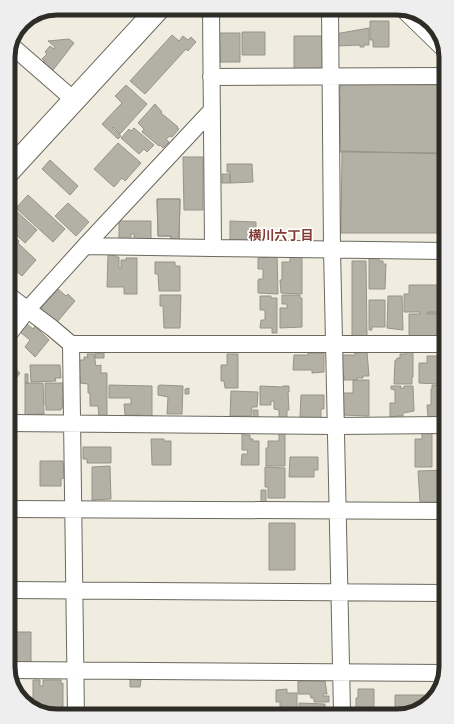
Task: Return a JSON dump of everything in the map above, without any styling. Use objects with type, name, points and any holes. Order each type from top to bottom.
[{"type":"main road","points":[[15,164],[153,15]]},
{"type":"main road","points":[[422,24],[430,31]]},
{"type":"street","points":[[211,15],[213,248]]},
{"type":"street","points":[[330,15],[332,249],[342,709]]},
{"type":"street","points":[[16,49],[74,100]]},
{"type":"street","points":[[212,77],[439,76]]},
{"type":"street","points":[[15,326],[28,309],[85,246],[212,110]]},
{"type":"street","points":[[85,246],[439,251]]},
{"type":"street","points":[[15,300],[71,344],[439,344]]},
{"type":"street","points":[[71,344],[76,709]]},
{"type":"street","points":[[15,423],[336,426],[439,425]]},
{"type":"street","points":[[15,509],[439,511]]},
{"type":"street","points":[[15,590],[439,593]]},
{"type":"street","points":[[15,670],[439,673]]},
{"type":"building","points":[[370,21],[389,21],[389,47],[373,47],[373,40],[370,40]]},
{"type":"building","points":[[369,28],[369,45],[364,45],[364,47],[360,47],[360,45],[336,46],[335,34]]},
{"type":"building","points":[[242,32],[265,32],[265,55],[242,55]]},
{"type":"building","points":[[218,33],[240,33],[240,62],[220,62],[220,44],[218,44]]},
{"type":"building","points":[[172,35],[179,41],[183,36],[188,40],[191,37],[196,42],[188,51],[186,49],[145,94],[130,81]]},
{"type":"building","points":[[294,36],[322,36],[324,70],[294,70]]},
{"type":"building","points":[[69,39],[74,43],[53,70],[43,62],[45,61],[42,59],[47,54],[45,52],[50,46],[54,49],[55,47],[48,41]]},
{"type":"building","points":[[340,84],[439,85],[439,153],[340,152],[340,96],[336,96],[336,89],[340,89]]},
{"type":"building","points":[[126,85],[147,104],[120,134],[113,127],[112,128],[121,136],[118,139],[102,124],[122,103],[115,96]]},
{"type":"building","points":[[155,104],[162,112],[161,113],[179,129],[172,137],[170,136],[166,139],[169,142],[163,148],[142,132],[144,129],[138,123]]},
{"type":"building","points":[[134,128],[154,145],[147,152],[144,149],[139,154],[121,138],[129,129],[131,131]]},
{"type":"building","points":[[118,143],[141,163],[125,181],[122,178],[114,187],[94,169]]},
{"type":"building","points":[[342,151],[439,154],[439,233],[341,233]]},
{"type":"building","points":[[183,157],[203,157],[203,210],[184,210]]},
{"type":"building","points":[[50,160],[78,186],[70,195],[42,169]]},
{"type":"building","points":[[227,164],[252,164],[253,182],[230,183],[230,172],[227,172]]},
{"type":"building","points":[[222,174],[230,174],[230,183],[222,183]]},
{"type":"building","points":[[28,195],[65,229],[53,242],[16,208]]},
{"type":"building","points":[[157,199],[180,199],[179,240],[171,240],[171,236],[158,236]]},
{"type":"building","points":[[157,199],[180,199],[179,240],[171,240],[171,236],[158,236]]},
{"type":"building","points":[[68,203],[89,222],[76,236],[55,216]]},
{"type":"building","points":[[15,210],[37,230],[25,243],[15,234]]},
{"type":"building","points":[[119,221],[151,221],[151,239],[134,240],[134,234],[131,234],[131,240],[119,239]]},
{"type":"building","points":[[230,221],[256,222],[256,240],[230,240]]},
{"type":"building","points":[[15,237],[19,241],[18,243],[36,260],[22,276],[15,270]]},
{"type":"building","points":[[270,254],[277,254],[278,294],[258,293],[258,280],[263,279],[263,269],[258,269],[258,258],[270,257]]},
{"type":"building","points":[[108,255],[116,255],[116,257],[119,257],[119,268],[121,268],[121,260],[126,260],[126,258],[137,258],[137,294],[124,294],[124,287],[107,287]]},
{"type":"building","points":[[302,255],[302,294],[281,293],[280,280],[282,280],[282,262],[290,262],[290,257]]},
{"type":"building","points":[[369,257],[379,257],[379,261],[383,261],[383,264],[386,264],[385,289],[369,289]]},
{"type":"building","points":[[352,261],[366,261],[367,336],[352,336]]},
{"type":"building","points":[[155,262],[175,262],[175,266],[180,266],[180,291],[159,291],[158,274],[155,274]]},
{"type":"building","points":[[409,285],[439,285],[439,336],[409,336],[409,314],[420,314],[420,312],[404,312],[404,294],[409,294]]},
{"type":"building","points":[[58,289],[66,296],[68,294],[75,301],[57,322],[41,308]]},
{"type":"building","points":[[160,295],[181,295],[180,328],[164,328],[163,306],[160,306]]},
{"type":"building","points":[[282,295],[300,295],[300,298],[302,298],[302,327],[280,328],[280,308],[287,308],[287,304],[282,304]]},
{"type":"building","points":[[260,296],[271,296],[271,298],[277,298],[277,333],[272,333],[272,328],[260,328],[261,320],[265,320],[265,310],[260,310]]},
{"type":"building","points":[[388,296],[402,296],[403,330],[387,328]]},
{"type":"building","points":[[369,300],[385,300],[385,327],[372,327],[372,330],[369,330]]},
{"type":"building","points":[[427,312],[439,312],[439,314],[427,314]]},
{"type":"building","points":[[27,324],[33,329],[35,326],[49,340],[35,357],[25,347],[30,340],[20,332]]},
{"type":"building","points":[[406,351],[413,352],[412,384],[394,384],[395,360],[400,358],[400,354],[406,354]]},
{"type":"building","points":[[367,352],[369,376],[357,378],[357,380],[344,380],[344,376],[341,376],[341,355],[355,355],[355,353]]},
{"type":"building","points":[[95,353],[104,353],[104,358],[95,358]]},
{"type":"building","points":[[308,353],[324,353],[324,372],[312,373],[312,370],[293,370],[294,355],[308,355]]},
{"type":"building","points":[[87,354],[94,354],[96,366],[101,365],[101,373],[107,373],[107,418],[99,418],[98,406],[90,406],[88,384],[80,383],[79,360],[84,360],[84,357],[88,357]]},
{"type":"building","points":[[227,354],[238,354],[238,388],[225,388],[224,381],[221,381],[221,365],[227,365]]},
{"type":"building","points":[[427,356],[439,356],[439,384],[419,383],[419,363],[427,363]]},
{"type":"building","points":[[30,365],[60,365],[61,378],[55,378],[56,381],[31,382]]},
{"type":"building","points":[[15,369],[20,373],[15,380]]},
{"type":"building","points":[[25,374],[28,374],[28,383],[25,383]]},
{"type":"building","points":[[353,380],[369,380],[369,416],[342,415],[343,393],[353,393]]},
{"type":"building","points":[[25,383],[43,383],[44,414],[34,414],[34,417],[25,417]]},
{"type":"building","points":[[45,383],[63,383],[63,408],[61,408],[61,410],[46,410]]},
{"type":"building","points":[[109,385],[152,386],[152,419],[141,417],[141,415],[125,415],[124,404],[131,404],[131,398],[109,398]]},
{"type":"building","points":[[432,385],[438,385],[439,417],[428,418],[427,405],[431,405]]},
{"type":"building","points":[[158,386],[183,386],[182,414],[167,414],[168,397],[158,395]]},
{"type":"building","points":[[260,386],[289,386],[289,410],[287,410],[287,419],[279,419],[279,410],[274,409],[274,401],[271,401],[271,405],[260,405]]},
{"type":"building","points":[[391,386],[401,386],[400,388],[404,388],[404,386],[413,386],[414,411],[403,413],[403,416],[395,416],[395,418],[390,418],[390,403],[395,403],[395,390],[391,389]]},
{"type":"building","points":[[189,388],[189,394],[185,394],[185,389]]},
{"type":"building","points":[[231,391],[258,392],[257,407],[252,407],[251,416],[230,416]]},
{"type":"building","points":[[301,395],[324,395],[324,409],[321,409],[321,418],[300,417]]},
{"type":"building","points":[[253,410],[258,410],[258,420],[253,420]]},
{"type":"building","points":[[242,432],[245,432],[245,435],[250,435],[250,439],[253,439],[253,441],[259,441],[259,465],[241,465],[242,454],[248,454],[247,450],[242,450]]},
{"type":"building","points":[[422,432],[432,432],[432,467],[415,467],[415,439],[422,439]]},
{"type":"building","points":[[279,433],[285,433],[285,466],[266,466],[266,448],[268,448],[268,441],[279,441]]},
{"type":"building","points":[[151,439],[164,439],[164,441],[171,441],[171,465],[152,465]]},
{"type":"building","points":[[83,447],[111,447],[111,463],[87,463],[87,459],[83,459]]},
{"type":"building","points":[[290,457],[318,457],[318,470],[314,470],[314,477],[289,477]]},
{"type":"building","points":[[40,461],[63,461],[64,478],[61,479],[61,486],[40,486]]},
{"type":"building","points":[[110,466],[111,499],[92,500],[92,467]]},
{"type":"building","points":[[265,467],[285,468],[285,498],[268,498],[268,487],[265,487]]},
{"type":"building","points":[[439,470],[439,502],[420,502],[418,471]]},
{"type":"building","points":[[261,490],[266,490],[266,502],[261,502]]},
{"type":"building","points":[[269,523],[295,523],[295,570],[269,570]]},
{"type":"building","points":[[16,632],[31,632],[31,663],[17,664]]},
{"type":"building","points":[[130,679],[141,680],[140,687],[130,687]]},
{"type":"building","points":[[33,680],[40,680],[40,686],[43,686],[43,680],[61,680],[61,684],[63,683],[63,709],[44,707],[33,701]]},
{"type":"building","points":[[298,681],[325,681],[327,694],[323,694],[323,696],[329,696],[329,702],[314,702],[314,698],[311,698],[310,694],[298,694]]},
{"type":"building","points":[[287,689],[287,693],[297,693],[297,709],[280,709],[280,702],[276,702],[276,690]]},
{"type":"building","points":[[358,689],[374,689],[374,709],[356,709],[356,698],[358,698]]},
{"type":"building","points":[[395,695],[428,695],[415,705],[395,709]]},
{"type":"building","points":[[299,703],[325,704],[325,709],[299,709]]},
{"type":"district","name":"横川六丁目","points":[[281,235]]}]
